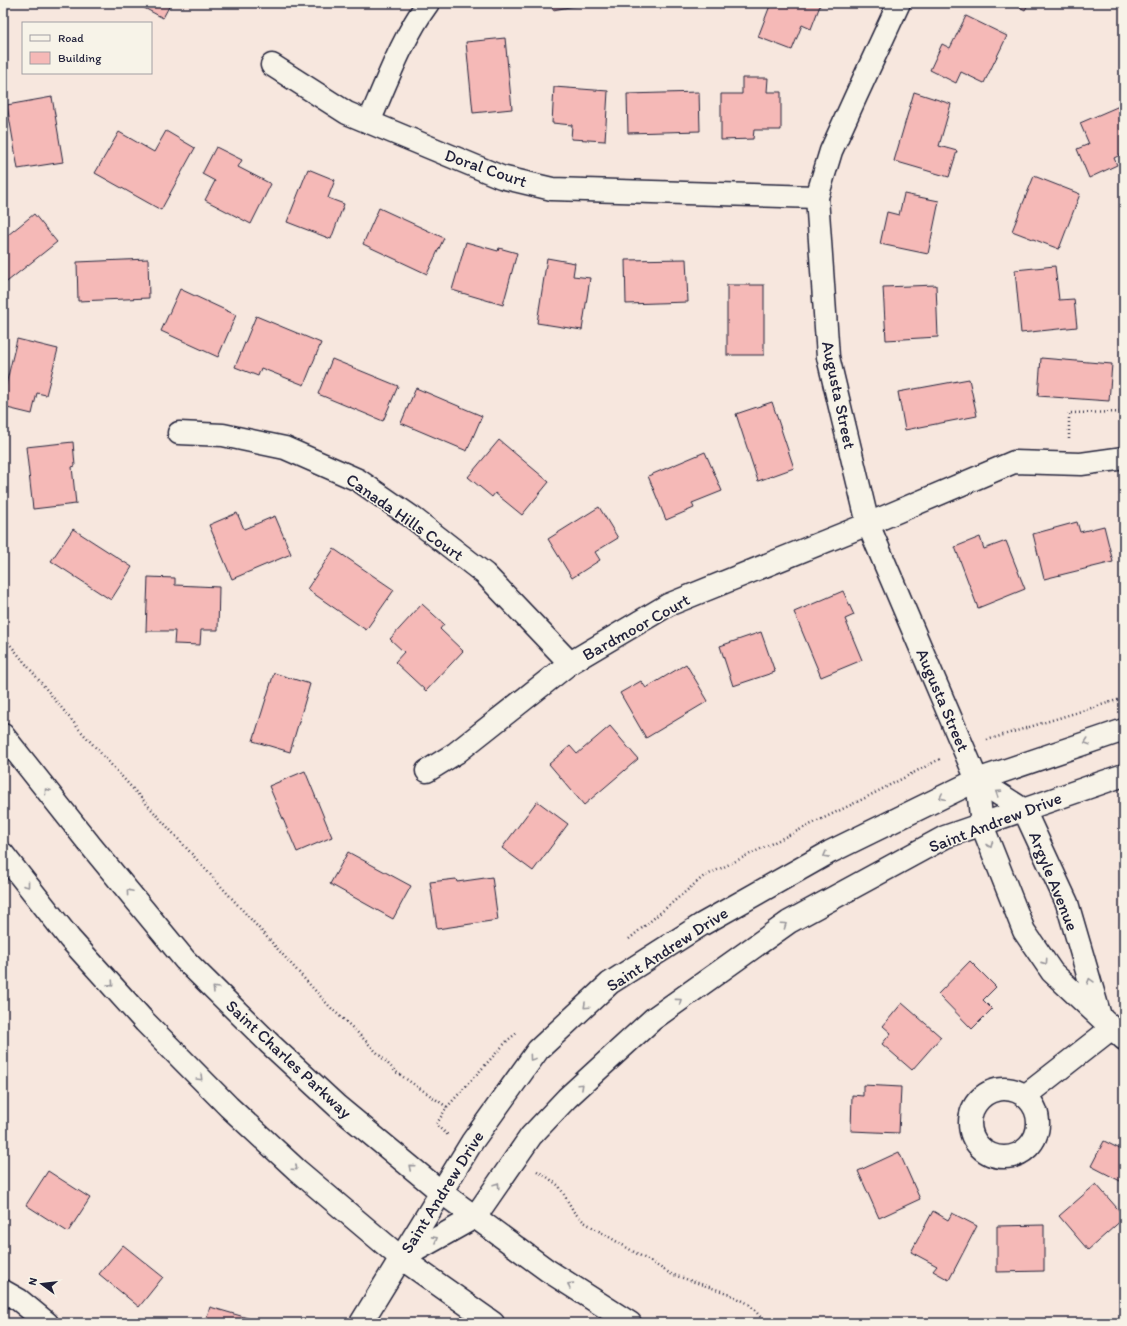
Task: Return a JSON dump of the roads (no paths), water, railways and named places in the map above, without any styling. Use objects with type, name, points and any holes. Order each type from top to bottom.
[{"type":"street","points":[[369,122],[417,17],[428,3]]},
{"type":"street","name":"Augusta Street","points":[[899,3],[832,151],[817,196],[828,357],[868,524],[977,780]]},
{"type":"street","name":"Doral Court","points":[[272,65],[348,113],[501,177],[552,189],[817,196]]},
{"type":"street","name":"Canada Hills Court","points":[[179,434],[223,435],[284,448],[358,480],[413,518],[485,574],[570,663]]},
{"type":"street","name":"Bardmoor Court","points":[[427,771],[456,753],[570,663],[668,605],[868,524],[1014,462],[1081,464],[1124,458]]},
{"type":"street","name":"Saint Andrew Drive","points":[[401,1258],[467,1150],[538,1050],[610,983],[701,925],[830,852],[977,780],[1124,730]]},
{"type":"street","name":"Saint Charles Parkway","points":[[3,735],[91,846],[185,960],[270,1044],[337,1106],[441,1192],[547,1270],[630,1323]]},
{"type":"street","name":"Saint Andrew Drive","points":[[401,1258],[475,1217],[531,1136],[567,1098],[653,1019],[789,922],[945,837],[1124,775]]},
{"type":"street","points":[[977,780],[982,825],[1024,931],[1052,972],[1112,1028],[1025,1096]]},
{"type":"street","name":"Argyle Avenue","points":[[977,780],[1024,810],[1067,903],[1112,1028]]},
{"type":"street","points":[[3,854],[70,939],[150,1027],[229,1107],[303,1175],[401,1258],[493,1323]]},
{"type":"street","points":[[361,1323],[401,1258]]},
{"type":"street","points":[[3,1291],[19,1300],[46,1323]]}]
